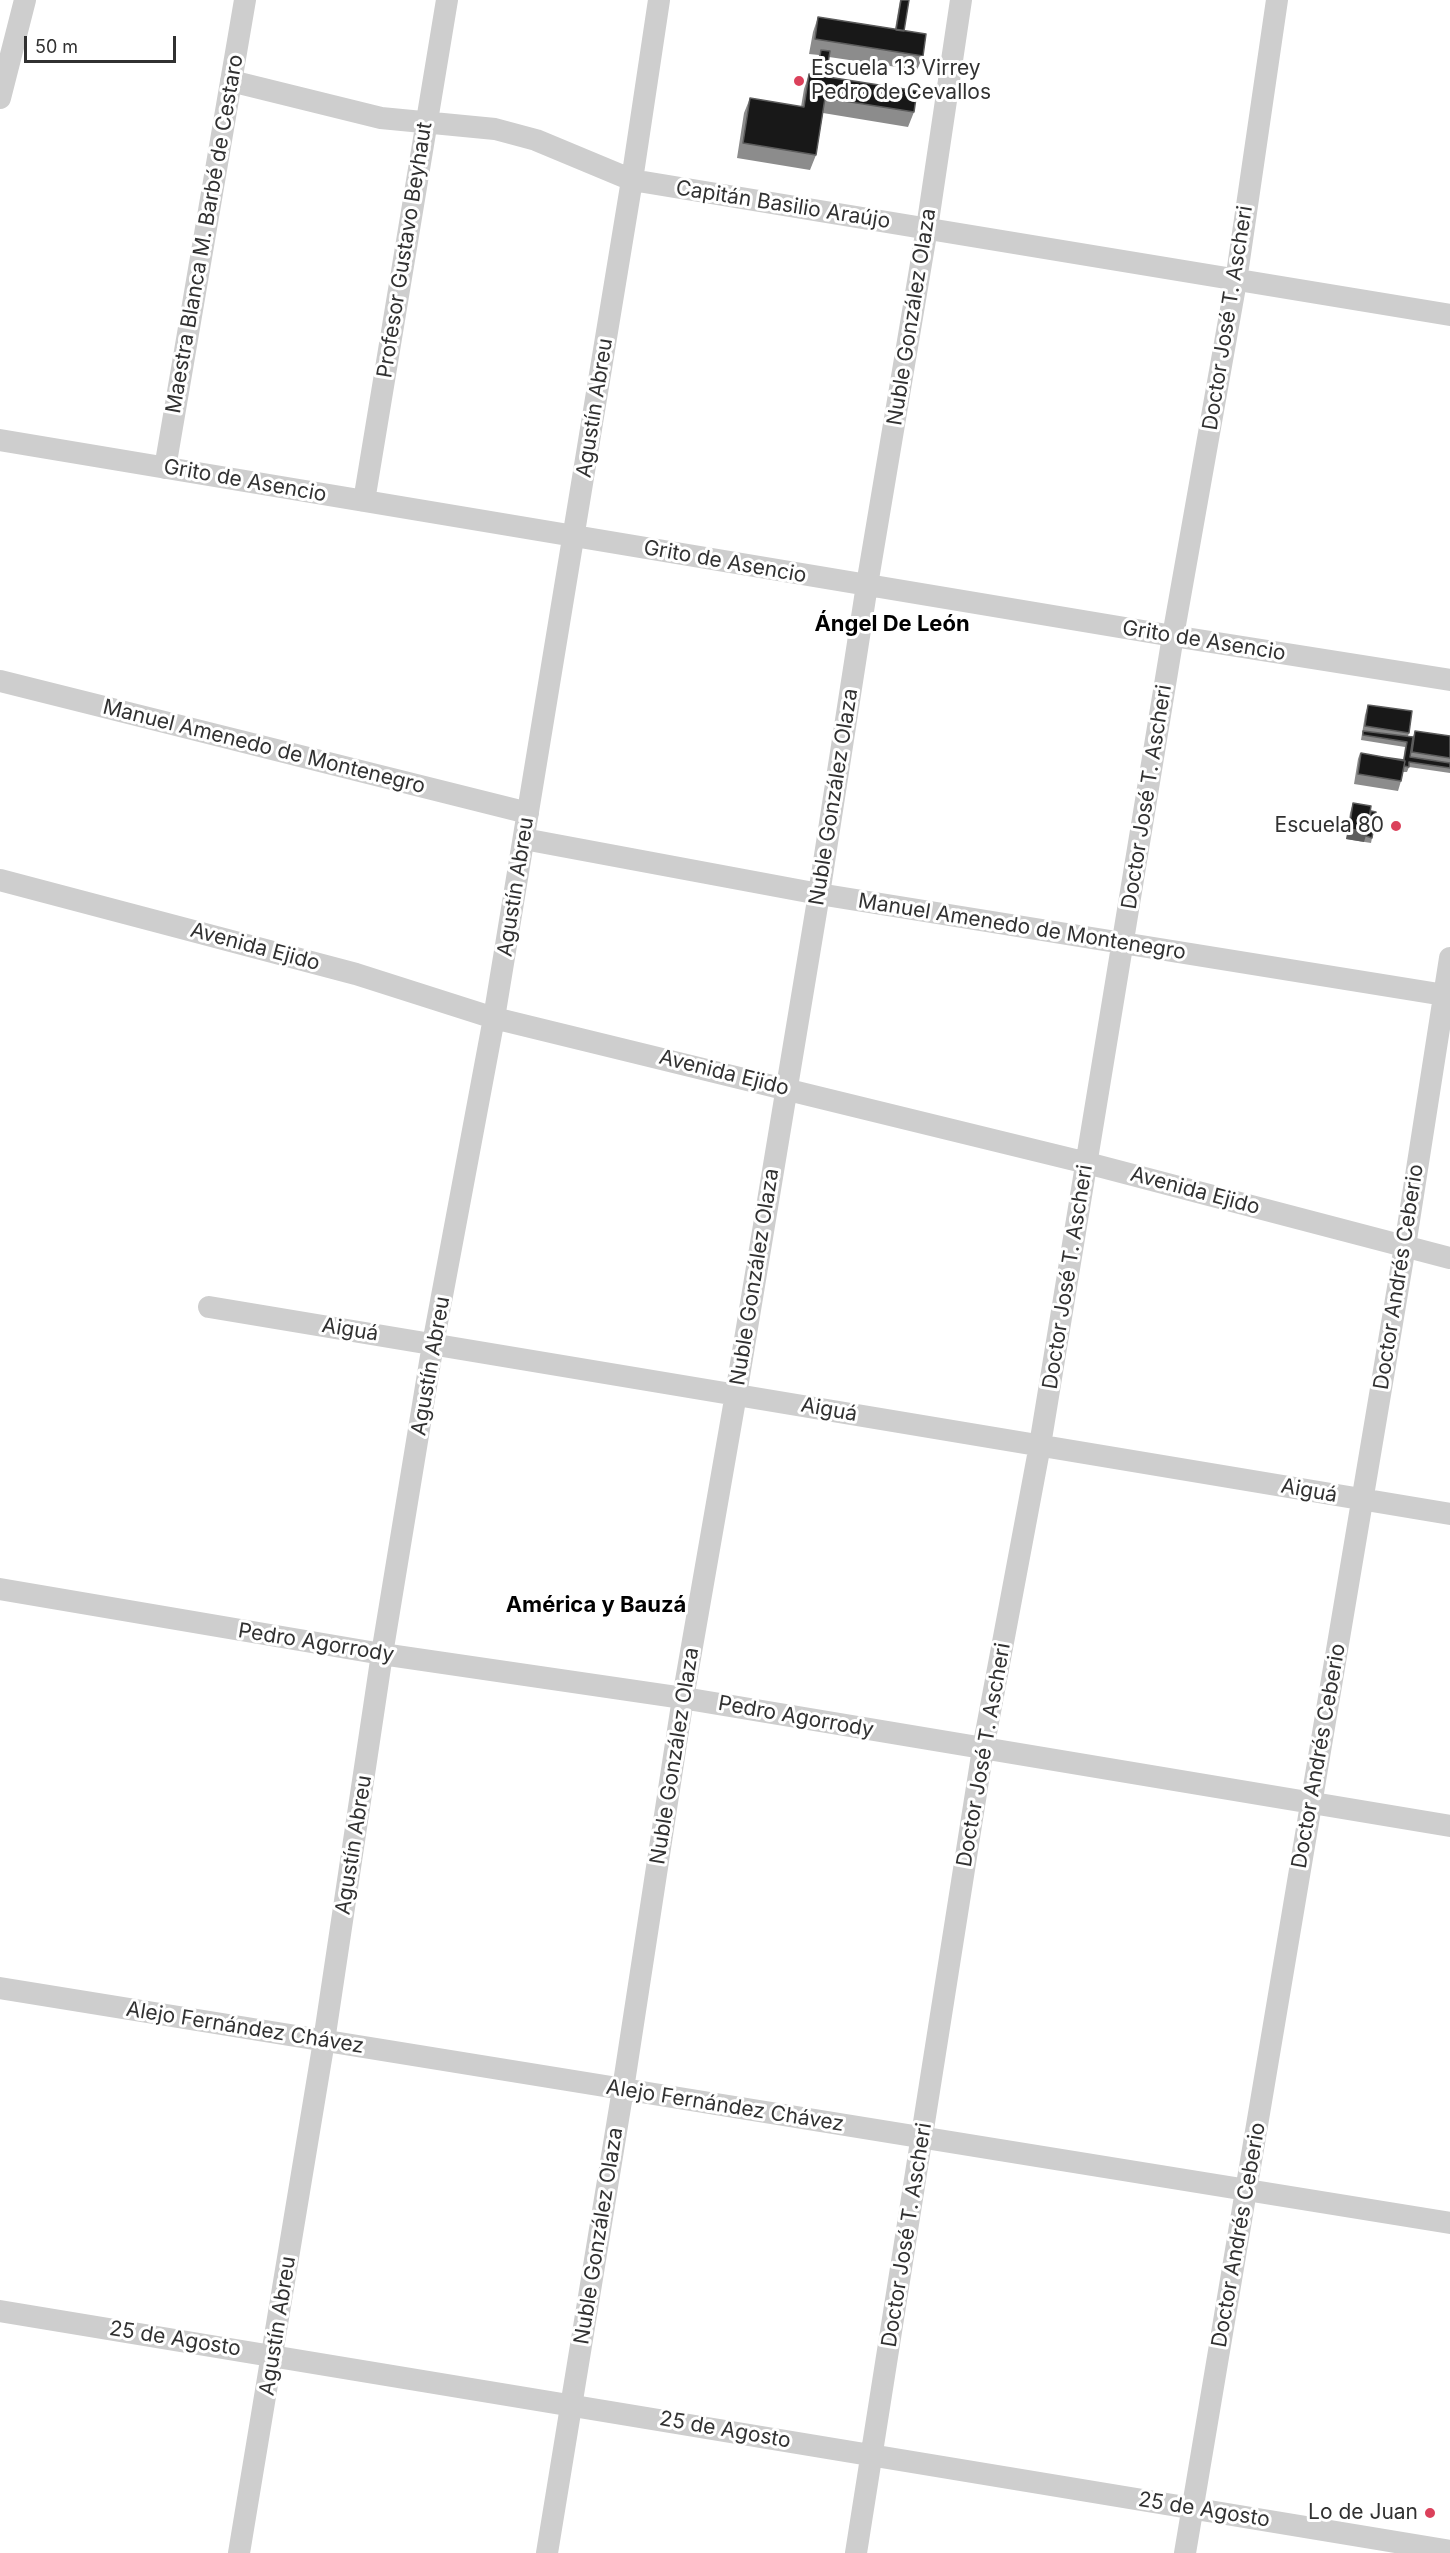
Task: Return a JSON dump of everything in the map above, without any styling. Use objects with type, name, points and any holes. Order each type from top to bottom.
[{"type":"street","points":[[0,98],[25,0]]},
{"type":"street","name":"Maestra Blanca M. Barbé de Cestaro","points":[[165,468],[245,0]]},
{"type":"street","name":"Profesor Gustavo Beyhaut","points":[[364,501],[447,0]]},
{"type":"street","name":"Agustín Abreu","points":[[239,2553],[324,2041],[382,1654],[434,1344],[494,1018],[524,839],[632,180],[659,0]]},
{"type":"street","name":"Nuble González Olaza","points":[[547,2553],[623,2089],[683,1698],[819,894],[867,585],[927,228],[961,0]]},
{"type":"street","name":"Doctor José T. Ascheri","points":[[856,2553],[983,1749],[1040,1445],[1173,636],[1236,281],[1277,0]]},
{"type":"street","name":"Capitán Basilio Araújo","points":[[231,81],[381,118],[495,129],[525,137],[632,180],[1450,315]]},
{"type":"street","name":"Grito de Asencio","points":[[0,440],[1173,636],[1450,680]]},
{"type":"street","name":"Manuel Amenedo de Montenegro","points":[[0,681],[528,813]]},
{"type":"street","name":"Manuel Amenedo de Montenegro","points":[[524,839],[819,894],[1447,995]]},
{"type":"street","name":"Avenida Ejido","points":[[0,880],[356,974],[494,1018],[1087,1163],[1450,1258]]},
{"type":"street","name":"Doctor Andrés Ceberio","points":[[1185,2553],[1447,995],[1450,958]]},
{"type":"street","name":"Aiguá","points":[[209,1307],[1450,1514]]},
{"type":"street","name":"Pedro Agorrody","points":[[1,1596],[683,1698],[1450,1826]]},
{"type":"street","name":"Alejo Fernández Chávez","points":[[0,1988],[1450,2223]]},
{"type":"street","name":"25 de Agosto","points":[[0,2311],[1450,2551]]},
{"type":"building","points":[[901,0],[909,0],[904,31],[896,30]]},
{"type":"building","points":[[818,17],[926,34],[923,56],[815,39]]},
{"type":"building","points":[[821,50],[830,51],[826,76],[817,75]]},
{"type":"building","points":[[809,74],[917,91],[914,112],[825,98],[816,155],[743,143],[750,98],[804,107]]},
{"type":"building","points":[[1368,705],[1412,711],[1409,733],[1365,726]]},
{"type":"building","points":[[1363,731],[1413,737],[1410,757],[1450,763],[1450,768],[1409,762],[1409,767],[1404,766],[1405,761],[1383,757],[1404,760],[1407,742],[1363,735]]},
{"type":"building","points":[[1415,731],[1450,736],[1450,758],[1412,752]]},
{"type":"building","points":[[1361,753],[1405,761],[1401,781],[1358,774]]},
{"type":"building","points":[[1353,803],[1371,806],[1367,832],[1349,829]]},
{"type":"building","points":[[1371,811],[1376,812],[1372,838],[1366,836]]},
{"type":"place","name":"Escuela 13 Virrey Pedro de Cevallos","points":[[799,81]]},
{"type":"place","name":"Escuela 80","points":[[1396,826]]},
{"type":"place","name":"Lo de Juan","points":[[1430,2513]]},
{"type":"district","name":"Ángel De León","points":[[892,624]]},
{"type":"district","name":"América y Bauzá","points":[[596,1605]]}]
